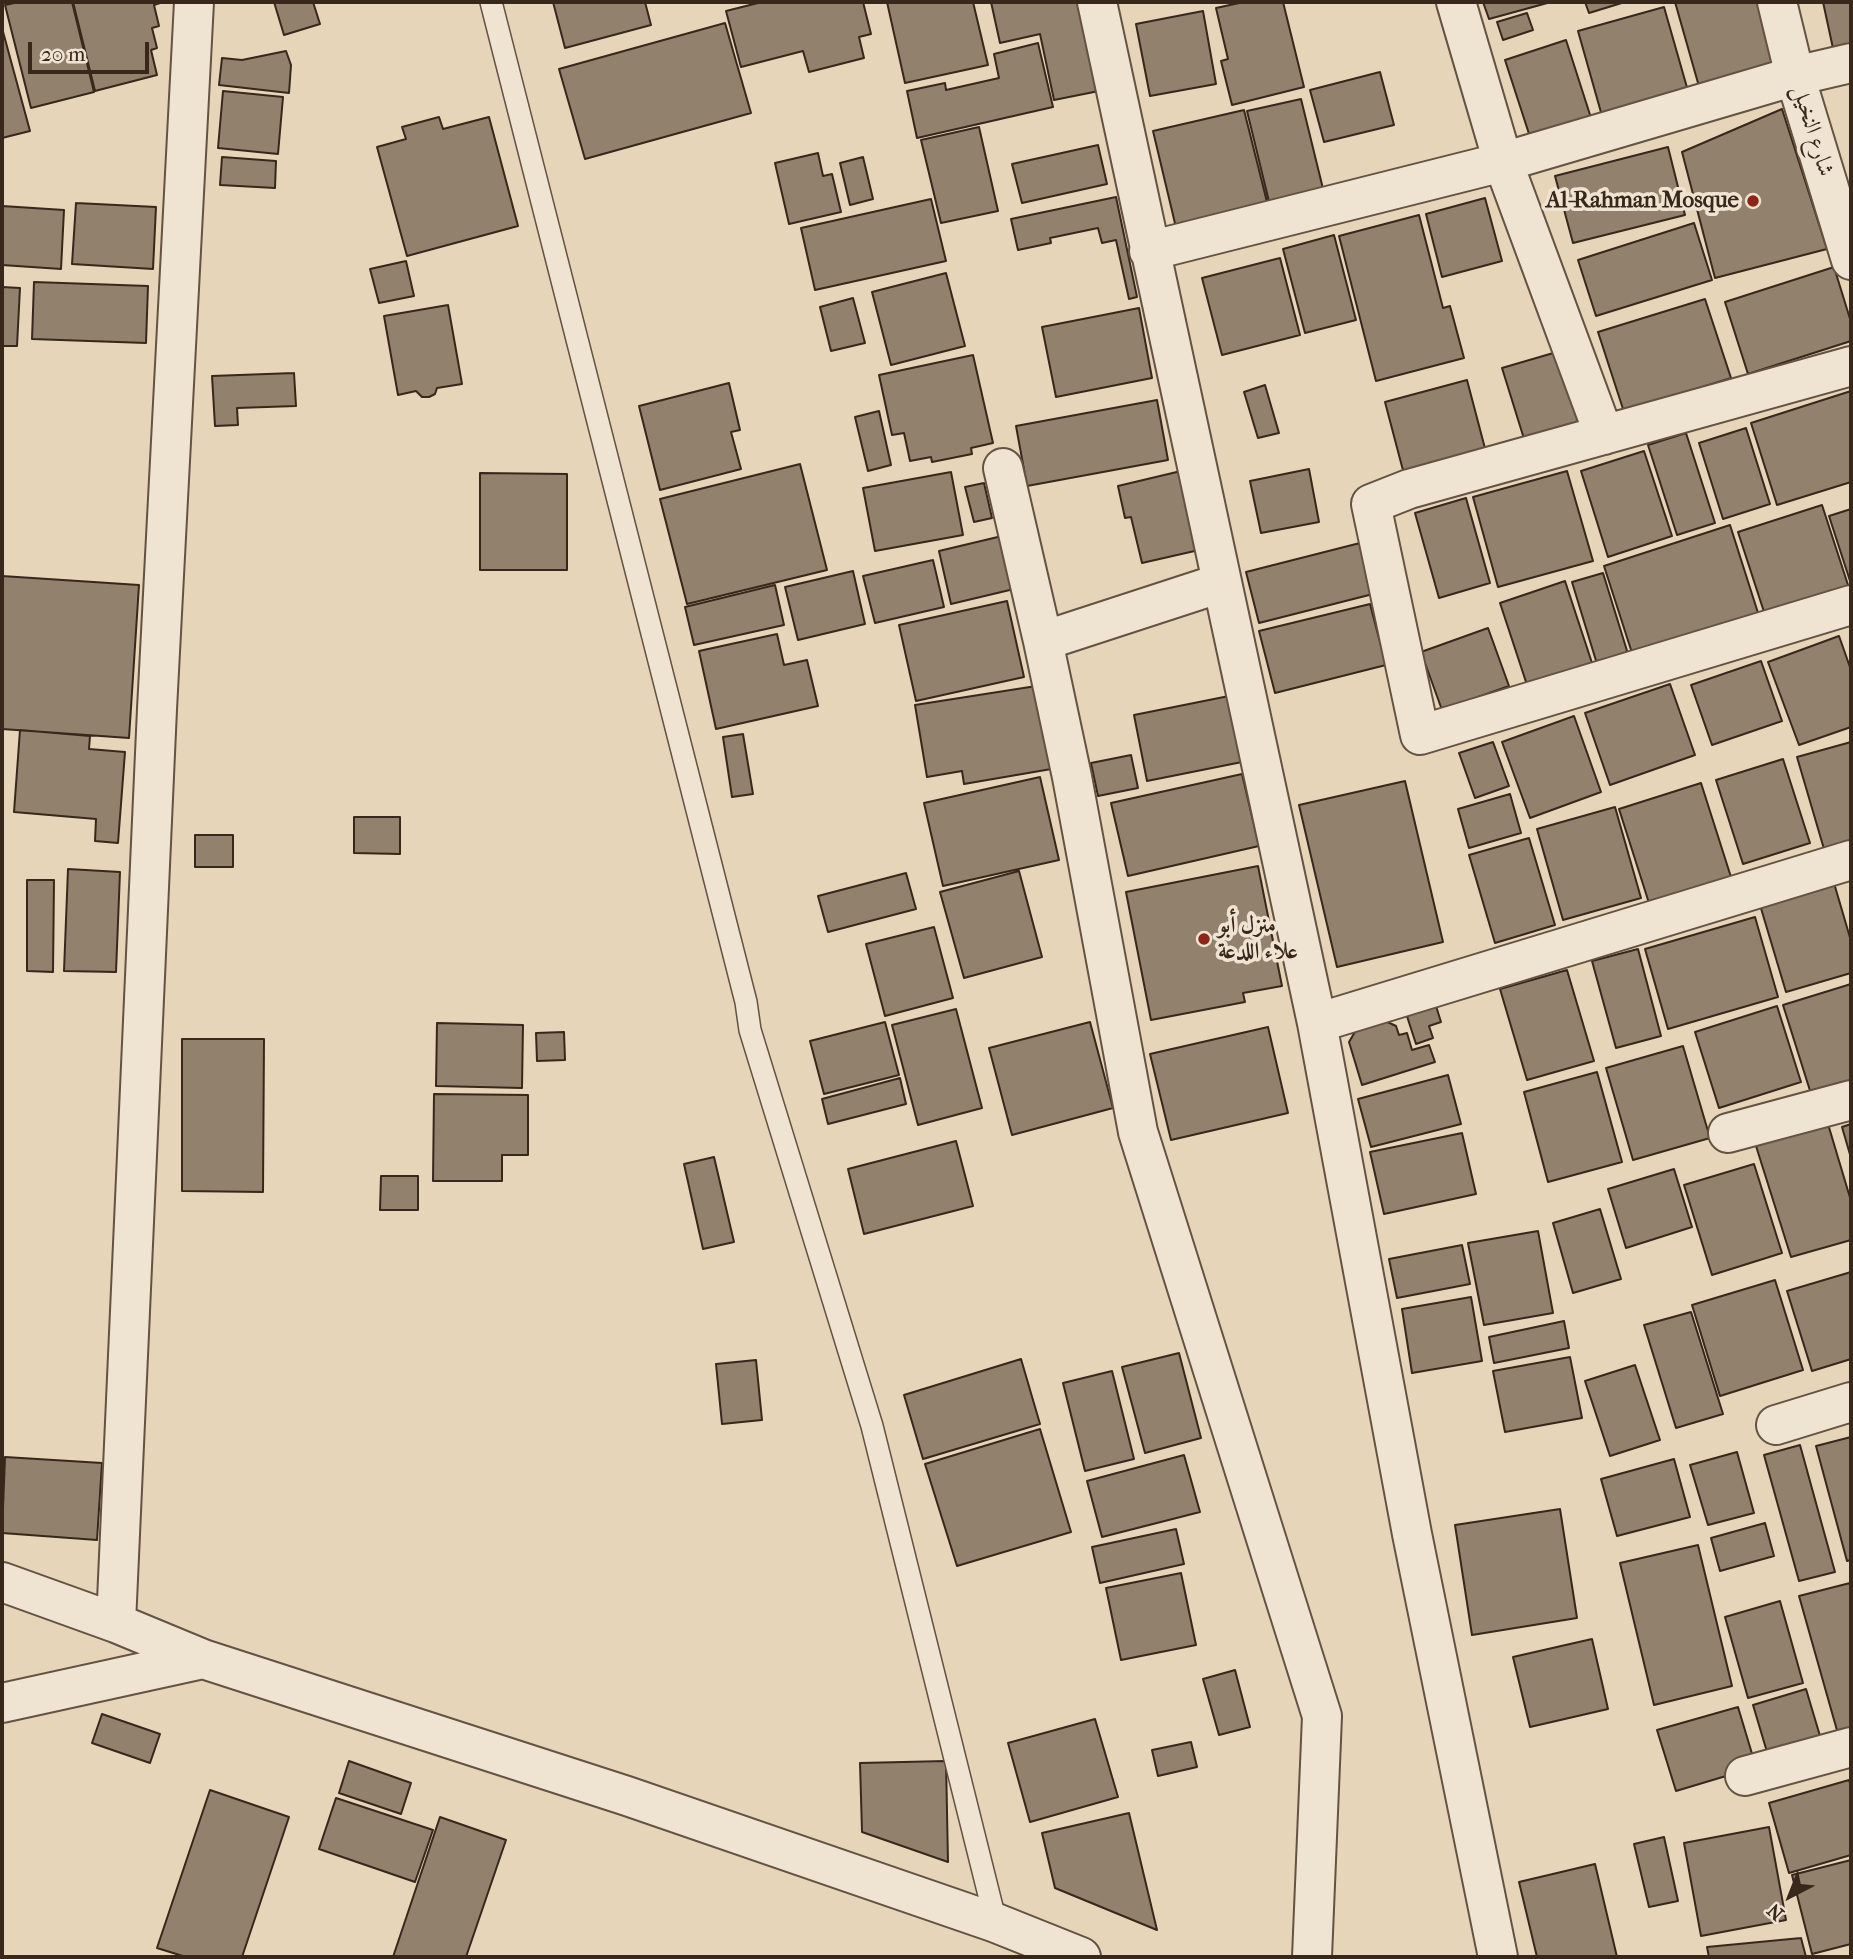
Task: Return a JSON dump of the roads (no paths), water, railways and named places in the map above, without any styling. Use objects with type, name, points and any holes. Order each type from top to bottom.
[{"type":"street","points":[[117,1623],[156,723],[194,2]]},
{"type":"street","points":[[1097,2],[1317,1023],[1412,1534],[1498,1957]]},
{"type":"street","points":[[1456,2],[1503,162],[1604,435]]},
{"type":"street","name":"شارع النخيل","points":[[1777,2],[1795,75],[1851,260]]},
{"type":"street","points":[[1149,251],[1503,162],[1795,75],[1851,63]]},
{"type":"street","points":[[1851,366],[1409,489],[1371,505],[1420,735],[1851,605]]},
{"type":"street","points":[[1003,468],[1074,791],[1138,1132],[1322,1716],[1312,1957]]},
{"type":"street","points":[[1043,641],[1221,583]]},
{"type":"street","points":[[1317,1023],[1851,860]]},
{"type":"street","points":[[1728,1133],[1851,1100]]},
{"type":"street","points":[[1776,1425],[1851,1402]]},
{"type":"street","points":[[2,1582],[117,1623],[203,1659],[628,1796],[996,1923],[1081,1957]]},
{"type":"street","points":[[2,1703],[203,1659]]},
{"type":"street","points":[[1745,1776],[1851,1747]]},
{"type":"lane","points":[[491,2],[743,988],[750,1030],[872,1426],[996,1923]]},
{"type":"place","name":"Al-Rahman Mosque","points":[[1753,201]]},
{"type":"place","name":"منزل أبو علاء اللدعة","points":[[1204,939]]}]
